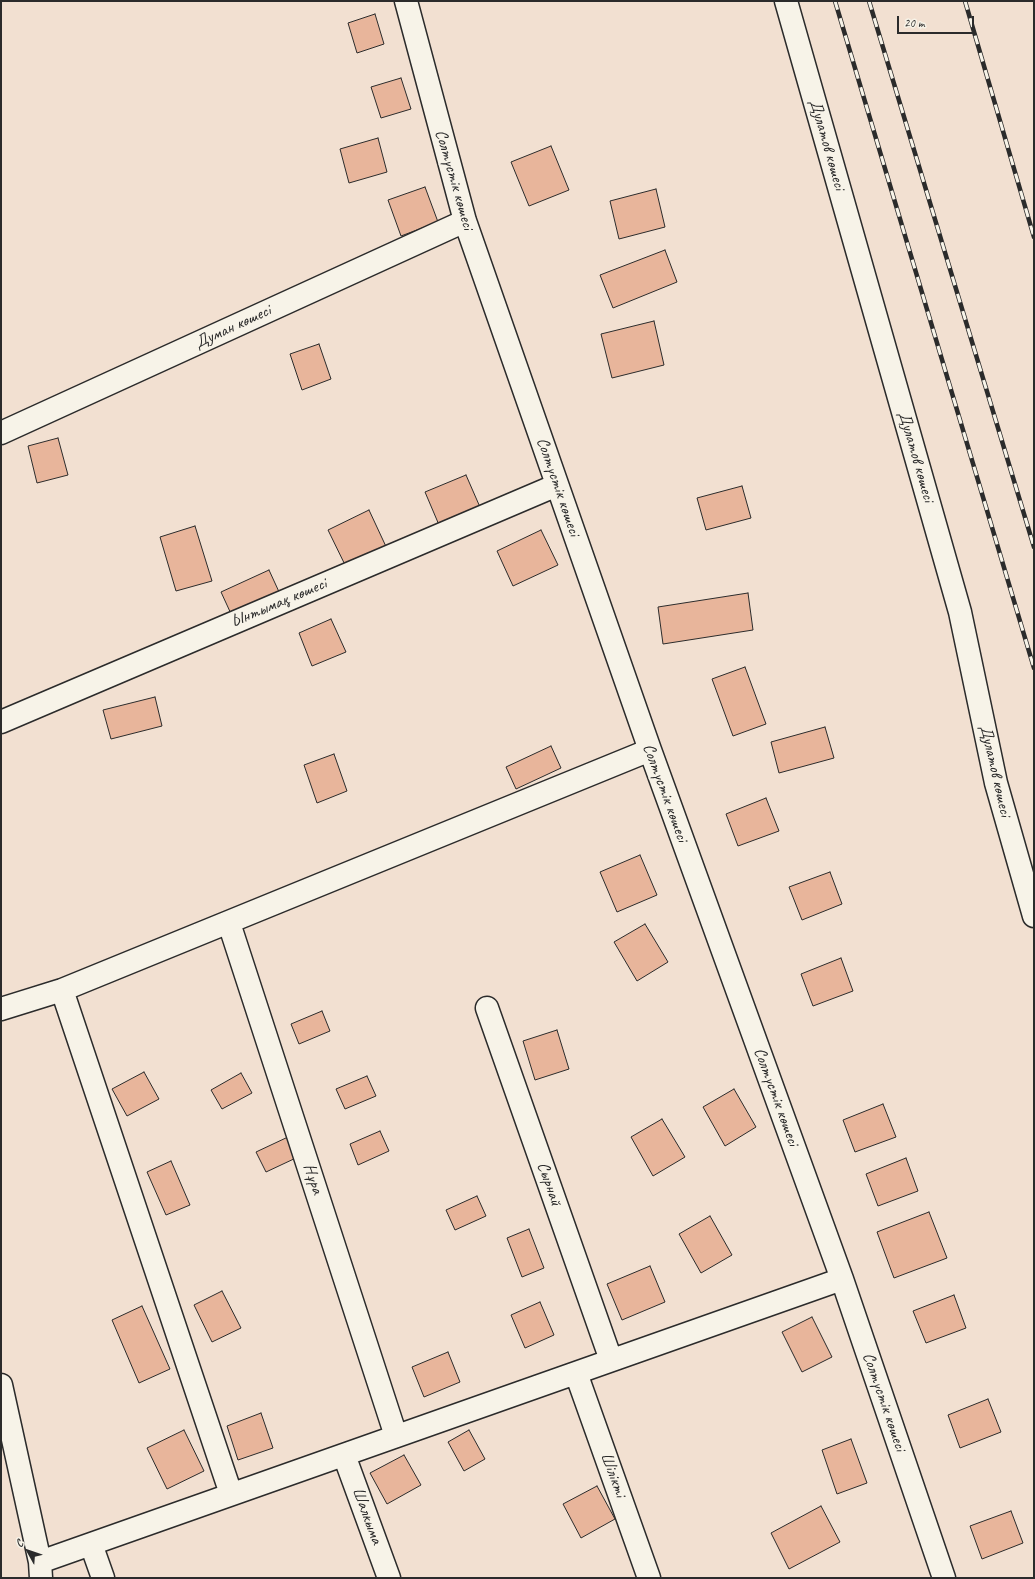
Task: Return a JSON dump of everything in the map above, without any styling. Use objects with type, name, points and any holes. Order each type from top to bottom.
[{"type":"street","name":"Солтүстік көшесі","points":[[406,1],[465,221],[650,750],[842,1279],[944,1578]]},
{"type":"street","name":"Дулатов көшесі","points":[[786,1],[960,612],[996,782],[1034,916]]},
{"type":"street","name":"Думан көшесі","points":[[1,433],[465,221]]},
{"type":"street","name":"Ынтымақ көшесі","points":[[1,722],[557,484]]},
{"type":"street","points":[[1,1009],[62,990],[650,750]]},
{"type":"street","name":"Нұра","points":[[229,923],[396,1436]]},
{"type":"street","points":[[62,990],[231,1494]]},
{"type":"street","name":"Сырнай","points":[[487,1008],[611,1360]]},
{"type":"street","points":[[1,1385],[41,1570],[91,1544],[842,1279]]},
{"type":"street","name":"Шілікті","points":[[576,1373],[649,1578]]},
{"type":"street","name":"Шалкыма","points":[[344,1455],[389,1578]]},
{"type":"street","points":[[91,1544],[103,1578]]},
{"type":"building","points":[[375,14],[384,44],[357,53],[348,23]]},
{"type":"building","points":[[401,78],[411,109],[381,118],[371,87]]},
{"type":"building","points":[[378,138],[387,172],[349,183],[340,149]]},
{"type":"building","points":[[551,146],[569,190],[529,206],[511,162]]},
{"type":"building","points":[[425,187],[438,222],[401,236],[388,200]]},
{"type":"building","points":[[656,189],[665,227],[619,239],[610,201]]},
{"type":"building","points":[[665,250],[677,282],[613,308],[600,275]]},
{"type":"building","points":[[654,321],[664,365],[612,378],[601,334]]},
{"type":"building","points":[[319,344],[331,379],[302,390],[290,354]]},
{"type":"building","points":[[58,438],[68,475],[37,483],[28,446]]},
{"type":"building","points":[[466,475],[483,514],[442,532],[425,492]]},
{"type":"building","points":[[742,486],[751,518],[706,530],[697,498]]},
{"type":"building","points":[[369,510],[389,553],[349,573],[328,530]]},
{"type":"building","points":[[195,526],[212,581],[176,591],[160,537]]},
{"type":"building","points":[[541,530],[558,565],[513,586],[497,551]]},
{"type":"building","points":[[269,570],[280,594],[232,616],[221,592]]},
{"type":"building","points":[[748,593],[753,630],[663,644],[658,607]]},
{"type":"building","points":[[331,619],[346,652],[312,666],[299,633]]},
{"type":"building","points":[[745,667],[766,724],[733,736],[712,679]]},
{"type":"building","points":[[155,697],[162,726],[111,739],[103,710]]},
{"type":"building","points":[[825,727],[834,758],[779,773],[771,742]]},
{"type":"building","points":[[551,746],[561,768],[516,789],[506,767]]},
{"type":"building","points":[[334,754],[347,791],[317,803],[304,765]]},
{"type":"building","points":[[766,798],[779,831],[738,846],[726,814]]},
{"type":"building","points":[[640,855],[657,895],[617,912],[600,872]]},
{"type":"building","points":[[830,872],[842,904],[802,920],[789,887]]},
{"type":"building","points":[[645,924],[668,962],[637,981],[614,942]]},
{"type":"building","points":[[841,958],[853,991],[813,1006],[801,974]]},
{"type":"building","points":[[322,1011],[330,1031],[299,1044],[291,1024]]},
{"type":"building","points":[[557,1030],[569,1069],[535,1080],[523,1041]]},
{"type":"building","points":[[144,1072],[159,1099],[127,1116],[112,1089]]},
{"type":"building","points":[[241,1073],[252,1093],[222,1109],[211,1090]]},
{"type":"building","points":[[367,1076],[376,1096],[345,1109],[336,1089]]},
{"type":"building","points":[[734,1089],[756,1127],[725,1146],[703,1107]]},
{"type":"building","points":[[883,1104],[896,1137],[855,1152],[843,1120]]},
{"type":"building","points":[[662,1119],[685,1157],[653,1176],[631,1137]]},
{"type":"building","points":[[380,1131],[389,1151],[358,1165],[350,1144]]},
{"type":"building","points":[[288,1137],[298,1157],[266,1172],[256,1152]]},
{"type":"building","points":[[906,1158],[918,1191],[878,1206],[866,1174]]},
{"type":"building","points":[[171,1161],[190,1205],[166,1215],[147,1172]]},
{"type":"building","points":[[477,1196],[486,1216],[455,1230],[446,1210]]},
{"type":"building","points":[[929,1212],[947,1258],[894,1278],[877,1232]]},
{"type":"building","points":[[710,1216],[732,1255],[701,1273],[679,1234]]},
{"type":"building","points":[[529,1229],[544,1268],[522,1277],[507,1238]]},
{"type":"building","points":[[650,1266],[665,1302],[622,1320],[607,1284]]},
{"type":"building","points":[[222,1291],[241,1328],[212,1342],[194,1305]]},
{"type":"building","points":[[954,1295],[966,1328],[926,1343],[913,1311]]},
{"type":"building","points":[[540,1302],[554,1335],[525,1348],[511,1315]]},
{"type":"building","points":[[142,1306],[170,1369],[139,1383],[112,1320]]},
{"type":"building","points":[[812,1317],[832,1357],[802,1372],[782,1332]]},
{"type":"building","points":[[448,1352],[460,1382],[424,1397],[412,1367]]},
{"type":"building","points":[[988,1399],[1001,1432],[960,1448],[948,1415]]},
{"type":"building","points":[[261,1413],[273,1448],[238,1460],[227,1426]]},
{"type":"building","points":[[184,1430],[204,1471],[167,1489],[147,1448]]},
{"type":"building","points":[[469,1430],[485,1459],[464,1471],[448,1442]]},
{"type":"building","points":[[851,1439],[867,1483],[837,1494],[822,1450]]},
{"type":"building","points":[[404,1455],[421,1485],[387,1504],[370,1473]]},
{"type":"building","points":[[597,1486],[615,1519],[581,1538],[563,1504]]},
{"type":"building","points":[[821,1506],[840,1542],[789,1569],[771,1533]]},
{"type":"building","points":[[1011,1511],[1023,1543],[982,1559],[970,1526]]},
{"type":"railway","points":[[835,1],[1034,668]]},
{"type":"railway","points":[[869,1],[1034,547]]},
{"type":"railway","points":[[965,1],[1034,237]]}]
